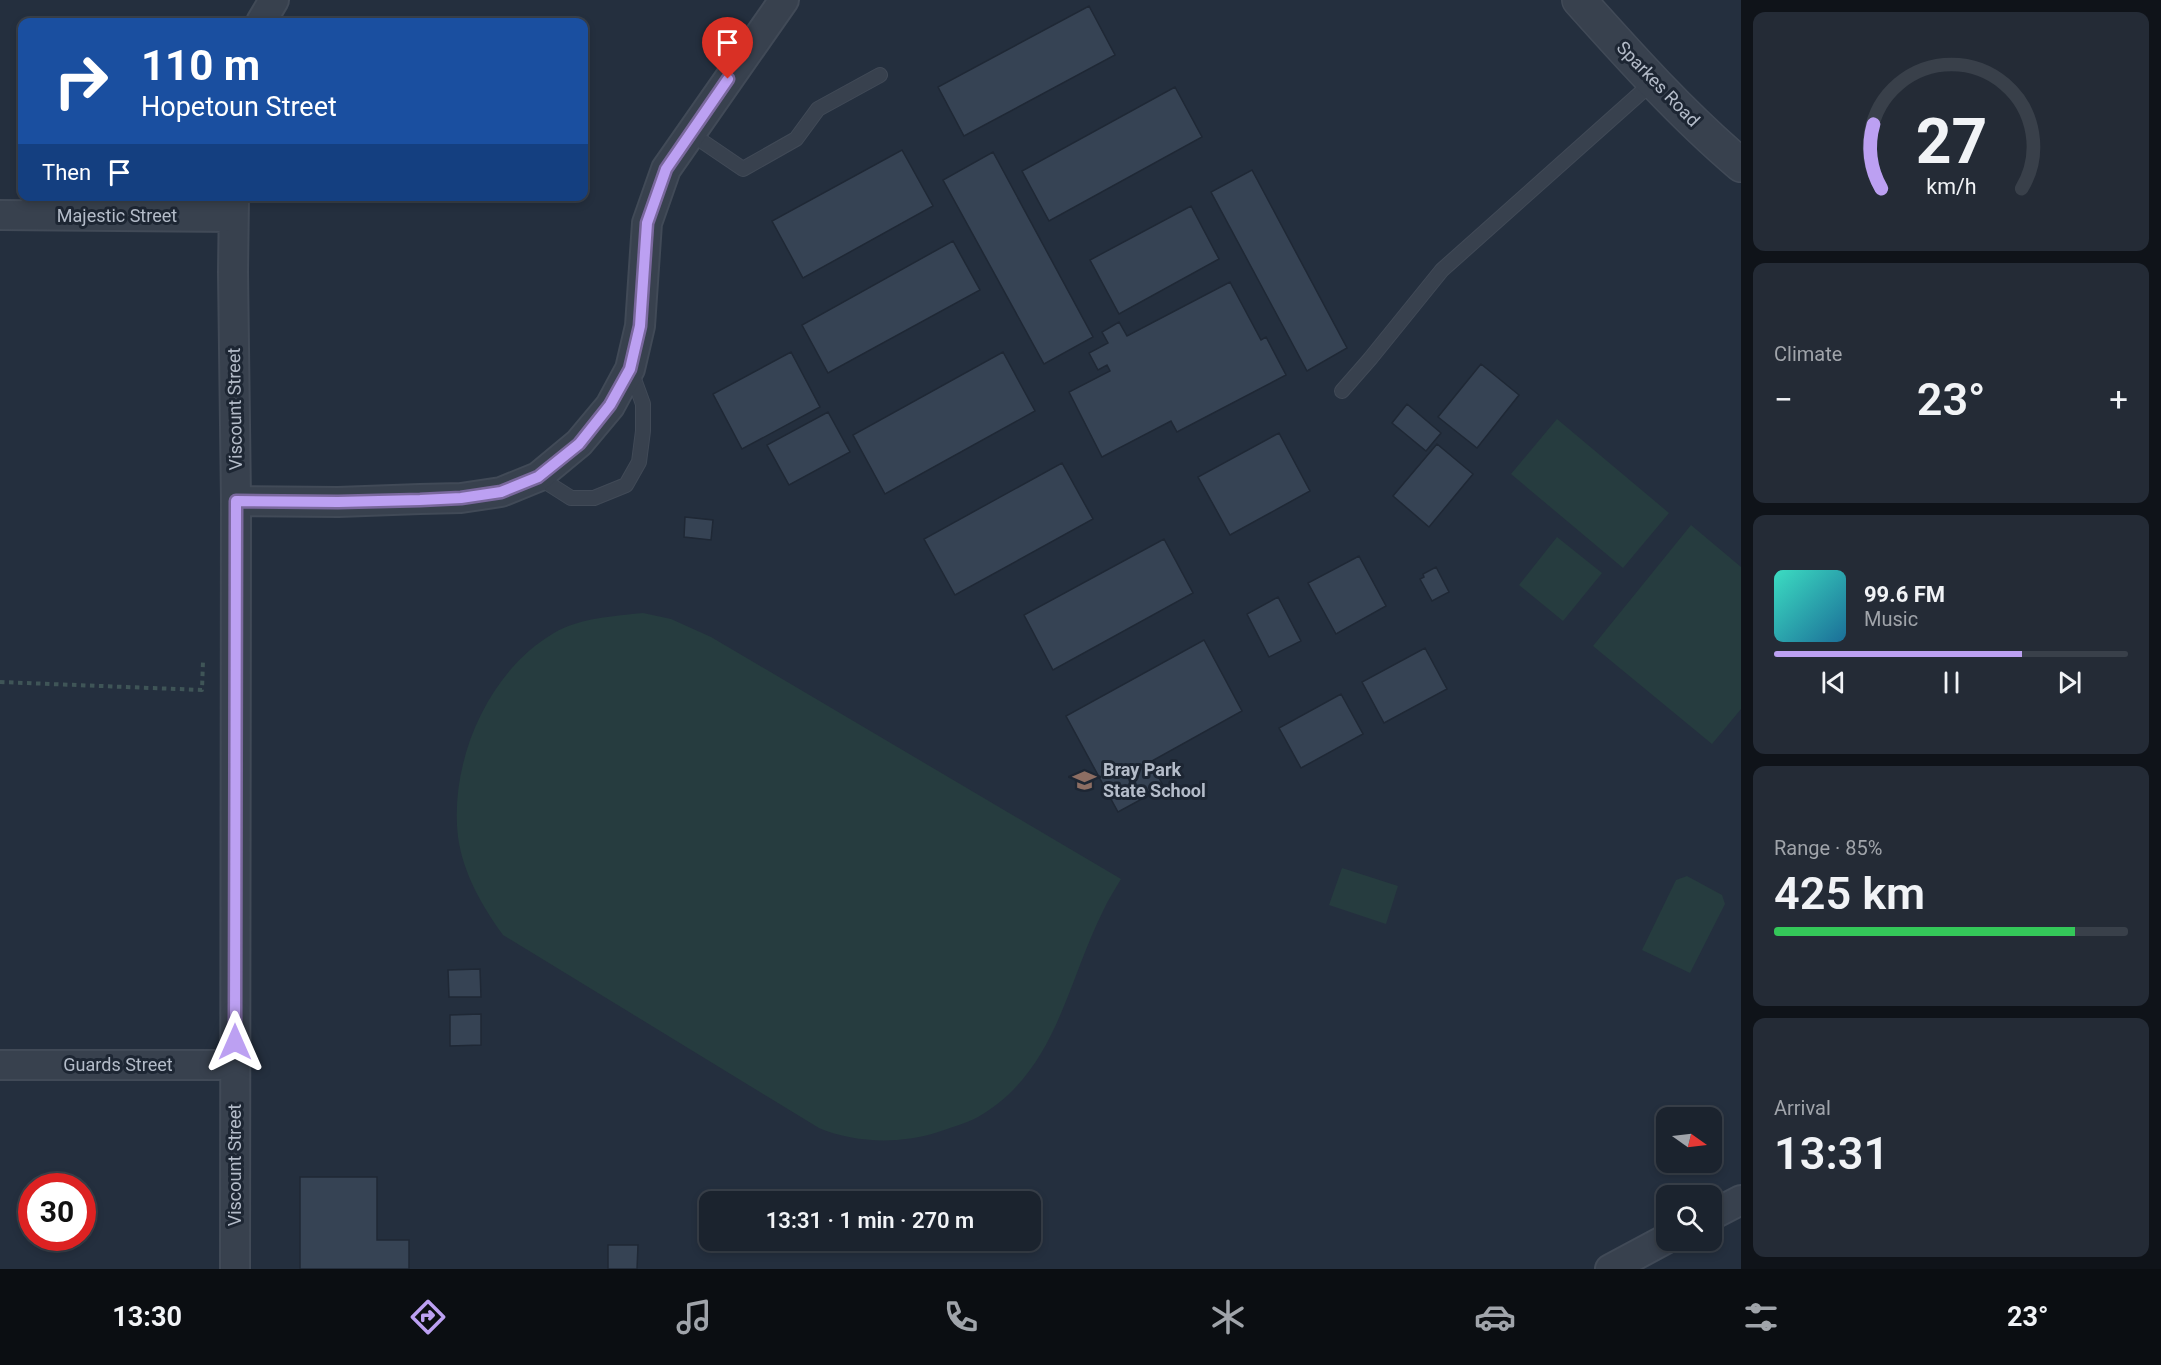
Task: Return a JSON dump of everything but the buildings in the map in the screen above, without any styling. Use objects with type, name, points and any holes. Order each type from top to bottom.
[{"type":"street","points":[[263,18],[274,0]]},
{"type":"street","points":[[236,501],[338,502],[461,498],[501,492],[538,477],[579,444],[610,405],[630,369],[640,326],[647,223],[666,169],[784,0]]},
{"type":"street","name":"Sparkes Road","points":[[1579,0],[1654,81],[1741,165]]},
{"type":"street","name":"Majestic Street","points":[[0,216],[234,207]]},
{"type":"street","name":"Viscount Street","points":[[234,207],[235,1269]]},
{"type":"street","name":"Guards Street","points":[[0,1065],[235,1065]]},
{"type":"street","points":[[1722,1210],[1741,1200]]},
{"type":"street","points":[[1610,1269],[1656,1244]]},
{"type":"lane","points":[[690,134],[743,169],[796,140],[818,109],[880,75]]},
{"type":"lane","points":[[1342,391],[1442,270],[1654,81]]},
{"type":"lane","points":[[538,477],[571,498],[594,498],[626,485],[639,462],[643,431],[643,404],[630,369]]},
{"type":"path","points":[[0,682],[202,690],[203,658]]},
{"type":"green space","points":[[1557,419],[1669,513],[1623,568],[1511,474]]},
{"type":"green space","points":[[1691,525],[1741,567],[1741,709],[1712,744],[1593,646]]},
{"type":"green space","points":[[1557,537],[1602,573],[1563,621],[1519,585]]},
{"type":"green space","points":[[643,613],[671,619],[711,637],[1121,879],[1090,939],[1068,997],[1042,1052],[1025,1076],[1004,1098],[978,1117],[935,1133],[907,1139],[862,1139],[819,1128],[503,935],[495,924],[469,876],[458,837],[457,808],[460,779],[467,750],[478,721],[492,694],[510,670],[554,633],[586,621]]},
{"type":"green space","points":[[1342,868],[1398,886],[1386,924],[1329,905]]},
{"type":"green space","points":[[1687,876],[1722,895],[1725,904],[1690,973],[1642,950],[1676,880]]},
{"type":"place","name":"Bray Park State School","points":[[1085,780]]},
{"type":"route","points":[[235,1042],[236,501],[420,500],[461,498],[501,492],[538,477],[579,444],[610,405],[630,369],[640,326],[647,223],[666,169],[728,79]]}]
